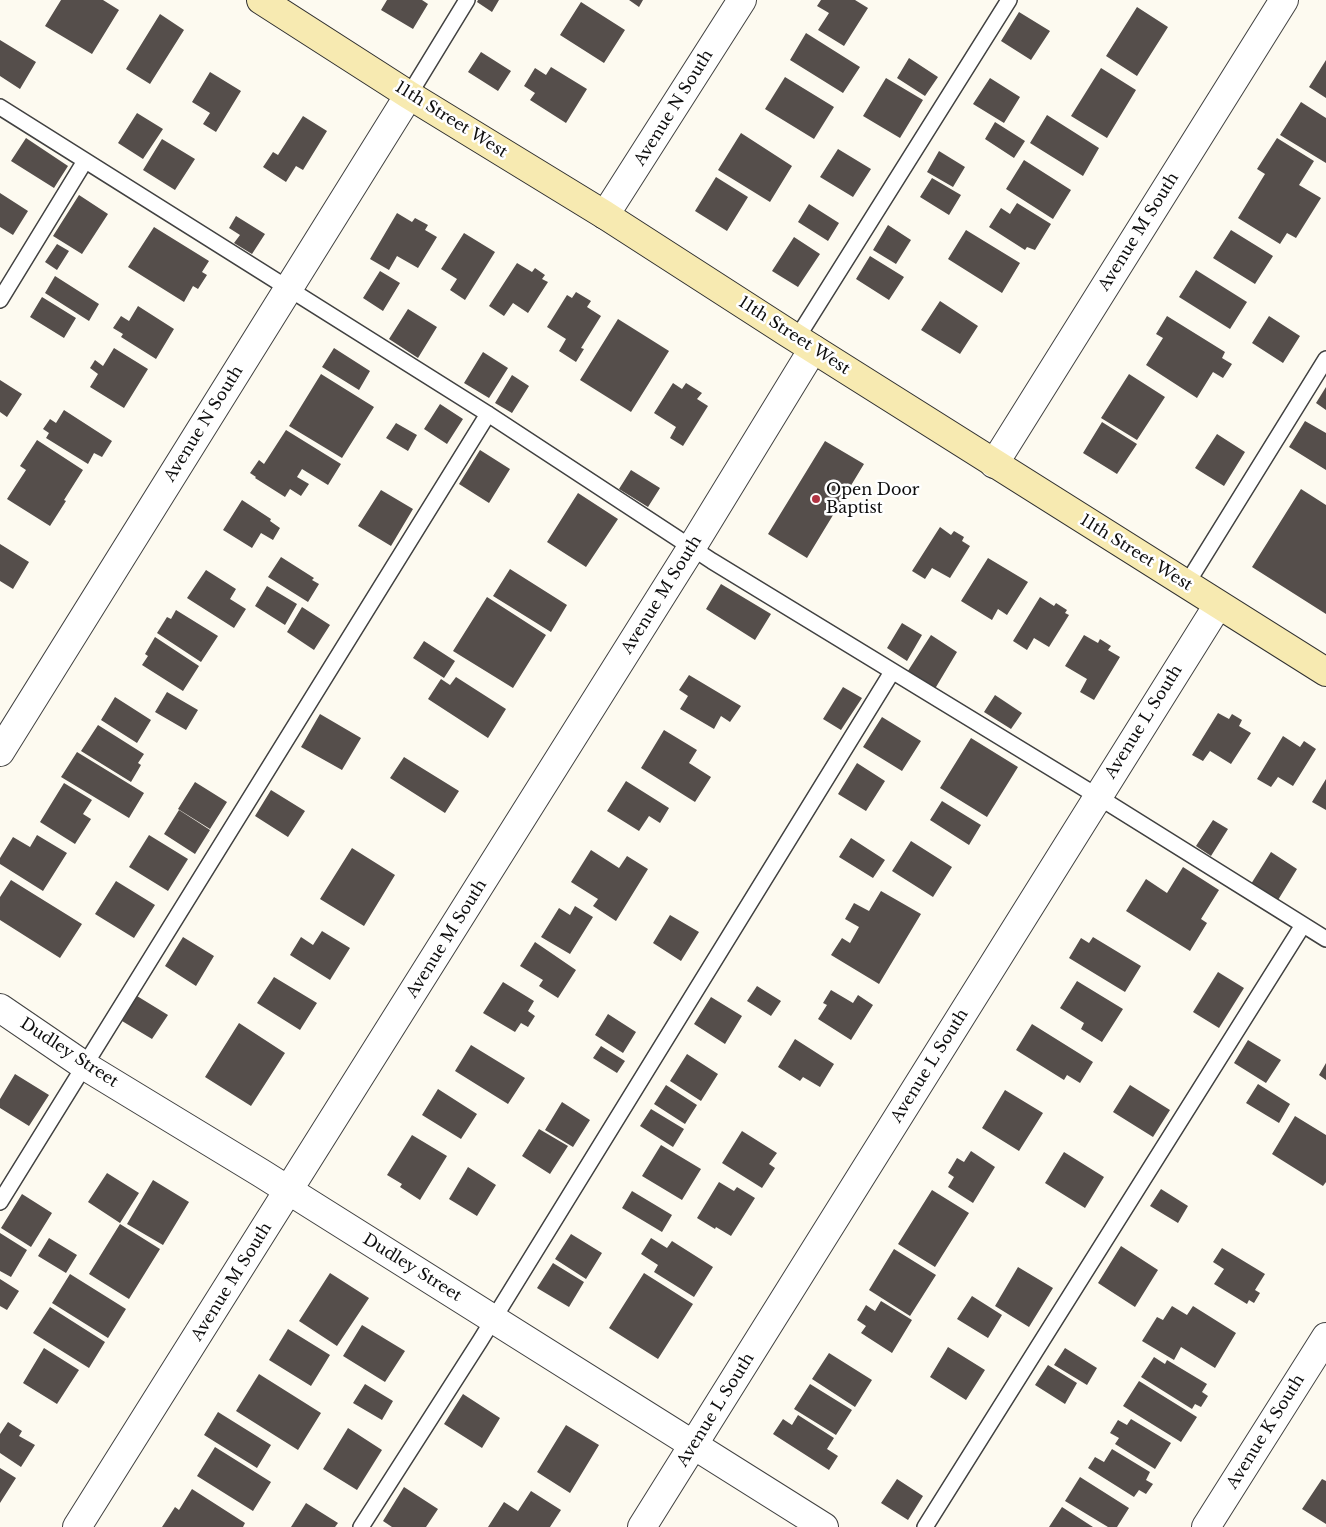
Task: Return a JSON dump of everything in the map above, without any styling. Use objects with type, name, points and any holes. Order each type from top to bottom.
[{"type":"street","name":"11th Street West","points":[[261,0],[409,95],[605,215],[994,464],[1326,672]]},
{"type":"street","name":"Avenue N South","points":[[605,215],[742,0]]},
{"type":"street","name":"Avenue M South","points":[[994,464],[1284,0]]},
{"type":"street","name":"Avenue N South","points":[[0,752],[409,95]]},
{"type":"street","name":"Avenue M South","points":[[78,1527],[692,547],[805,344]]},
{"type":"street","name":"Avenue L South","points":[[642,1527],[1218,604]]},
{"type":"street","name":"Dudley Street","points":[[0,1008],[85,1066],[289,1190],[824,1527]]},
{"type":"street","name":"Avenue K South","points":[[1206,1527],[1326,1337]]},
{"type":"lane","points":[[409,95],[467,0]]},
{"type":"lane","points":[[805,344],[1009,0]]},
{"type":"lane","points":[[0,107],[488,414],[692,547],[1326,939]]},
{"type":"lane","points":[[0,300],[85,161]]},
{"type":"lane","points":[[1186,585],[1326,359]]},
{"type":"lane","points":[[0,1202],[488,414]]},
{"type":"lane","points":[[361,1527],[493,1319],[892,672]]},
{"type":"lane","points":[[925,1527],[1303,926]]},
{"type":"building","points":[[61,0],[103,0],[119,10],[92,54],[45,26]]},
{"type":"building","points":[[387,0],[422,0],[428,4],[413,29],[381,10]]},
{"type":"building","points":[[478,0],[499,0],[492,12],[477,2]]},
{"type":"building","points":[[629,0],[643,0],[639,7]]},
{"type":"building","points":[[821,0],[855,0],[868,8],[844,46],[818,30],[829,13],[817,6]]},
{"type":"building","points":[[581,2],[625,30],[604,63],[560,35]]},
{"type":"building","points":[[1137,7],[1168,27],[1137,76],[1106,56]]},
{"type":"building","points":[[1019,12],[1050,31],[1031,60],[1001,41]]},
{"type":"building","points":[[160,14],[184,30],[150,84],[126,69]]},
{"type":"building","points":[[806,33],[860,67],[843,93],[790,60]]},
{"type":"building","points":[[0,40],[36,62],[20,89],[0,76]]},
{"type":"building","points":[[481,52],[511,71],[498,91],[468,72]]},
{"type":"building","points":[[909,58],[938,77],[925,96],[897,78]]},
{"type":"building","points":[[1326,60],[1326,98],[1309,87]]},
{"type":"building","points":[[551,67],[587,89],[566,123],[530,100],[535,93],[524,86],[535,68],[546,75]]},
{"type":"building","points":[[1101,68],[1136,90],[1107,138],[1071,116]]},
{"type":"building","points":[[210,72],[241,91],[216,132],[203,124],[210,113],[192,102]]},
{"type":"building","points":[[785,77],[834,107],[814,139],[765,109]]},
{"type":"building","points":[[886,78],[923,100],[900,138],[863,116]]},
{"type":"building","points":[[990,78],[1020,97],[1004,123],[973,104]]},
{"type":"building","points":[[1301,102],[1326,118],[1326,163],[1280,135]]},
{"type":"building","points":[[137,113],[163,129],[143,159],[118,143]]},
{"type":"building","points":[[1047,115],[1099,148],[1083,176],[1030,143]]},
{"type":"building","points":[[303,116],[327,131],[303,170],[296,166],[286,182],[263,167],[273,152],[278,155]]},
{"type":"building","points":[[995,122],[1025,141],[1014,158],[985,139]]},
{"type":"building","points":[[741,133],[792,166],[770,202],[718,170]]},
{"type":"building","points":[[26,138],[68,166],[54,188],[11,161]]},
{"type":"building","points":[[1277,138],[1314,161],[1299,185],[1321,198],[1296,238],[1287,233],[1280,244],[1238,218],[1265,174],[1257,169]]},
{"type":"building","points":[[162,139],[195,159],[175,190],[143,170]]},
{"type":"building","points":[[838,149],[871,169],[853,197],[820,177]]},
{"type":"building","points":[[939,151],[965,167],[953,187],[927,172]]},
{"type":"building","points":[[1024,160],[1071,190],[1053,219],[1006,189]]},
{"type":"building","points":[[716,177],[748,197],[727,231],[695,211]]},
{"type":"building","points":[[932,178],[961,195],[949,215],[920,197]]},
{"type":"building","points":[[0,193],[28,211],[13,235],[0,227]]},
{"type":"building","points":[[79,195],[108,214],[82,254],[53,236]]},
{"type":"building","points":[[1017,203],[1051,224],[1035,250],[1027,247],[1025,250],[989,227],[1001,208],[1010,214]]},
{"type":"building","points":[[809,204],[839,223],[828,241],[798,222]]},
{"type":"building","points":[[397,213],[412,222],[415,218],[428,225],[425,230],[437,237],[418,268],[397,256],[389,270],[370,259]]},
{"type":"building","points":[[236,216],[265,234],[252,254],[234,243],[240,235],[229,228]]},
{"type":"building","points":[[888,225],[911,240],[896,264],[873,250]]},
{"type":"building","points":[[154,227],[209,261],[202,272],[207,275],[198,289],[193,286],[184,302],[128,267]]},
{"type":"building","points":[[966,230],[1020,263],[1002,293],[948,259]]},
{"type":"building","points":[[1231,230],[1273,256],[1255,284],[1213,258]]},
{"type":"building","points":[[464,233],[495,252],[465,300],[450,290],[457,279],[441,269]]},
{"type":"building","points":[[794,237],[820,254],[798,287],[772,271]]},
{"type":"building","points":[[57,244],[69,251],[57,270],[45,262]]},
{"type":"building","points":[[870,256],[904,277],[889,300],[856,279]]},
{"type":"building","points":[[517,263],[532,272],[535,268],[545,275],[542,279],[548,282],[528,313],[513,303],[504,316],[489,306]]},
{"type":"building","points":[[1196,270],[1247,302],[1230,329],[1179,297]]},
{"type":"building","points":[[380,271],[400,283],[383,311],[363,298]]},
{"type":"building","points":[[55,276],[99,304],[89,321],[45,293]]},
{"type":"building","points":[[576,292],[591,301],[587,307],[601,316],[581,348],[584,349],[576,362],[559,351],[566,339],[547,327],[567,295],[572,298]]},
{"type":"building","points":[[42,297],[76,318],[64,338],[30,317]]},
{"type":"building","points":[[940,301],[978,326],[960,354],[921,330]]},
{"type":"building","points":[[138,306],[174,329],[156,359],[121,337],[123,334],[113,328],[121,316],[129,321]]},
{"type":"building","points":[[408,309],[437,327],[418,358],[389,339]]},
{"type":"building","points":[[1167,316],[1225,352],[1222,358],[1232,364],[1223,378],[1213,372],[1197,398],[1146,365],[1163,338],[1156,334]]},
{"type":"building","points":[[1269,316],[1300,336],[1283,363],[1252,343]]},
{"type":"building","points":[[618,319],[669,351],[631,412],[580,380]]},
{"type":"building","points":[[114,348],[148,369],[124,408],[90,387],[98,374],[90,368],[95,360],[103,366]]},
{"type":"building","points":[[334,348],[370,371],[359,390],[322,367]]},
{"type":"building","points":[[483,352],[508,368],[489,398],[464,383]]},
{"type":"building","points":[[321,374],[374,407],[342,458],[289,426]]},
{"type":"building","points":[[1129,374],[1165,397],[1137,440],[1101,418]]},
{"type":"building","points":[[512,375],[529,386],[512,413],[495,403]]},
{"type":"building","points":[[0,380],[22,394],[7,417],[0,412]]},
{"type":"building","points":[[673,383],[682,389],[686,383],[702,393],[697,399],[708,406],[683,446],[670,438],[676,427],[654,413]]},
{"type":"building","points":[[1326,387],[1326,410],[1316,403]]},
{"type":"building","points":[[440,404],[463,419],[447,444],[424,429]]},
{"type":"building","points":[[64,410],[112,441],[102,457],[94,453],[88,464],[46,438],[49,433],[43,429],[50,419],[56,423]]},
{"type":"building","points":[[1305,421],[1326,433],[1326,470],[1289,447]]},
{"type":"building","points":[[1102,422],[1137,444],[1117,474],[1083,453]]},
{"type":"building","points":[[396,423],[417,435],[408,451],[386,438]]},
{"type":"building","points":[[286,430],[341,464],[328,485],[302,469],[297,477],[309,484],[301,496],[290,489],[285,497],[250,473],[259,460],[264,464]]},
{"type":"building","points":[[1217,434],[1245,452],[1224,486],[1195,468]]},
{"type":"building","points":[[37,440],[83,470],[50,526],[7,499],[26,470],[20,466]]},
{"type":"building","name":"Open Door Baptist","points":[[825,441],[864,464],[807,558],[768,534]]},
{"type":"building","points":[[480,450],[510,469],[489,503],[459,484]]},
{"type":"building","points":[[631,470],[660,488],[648,507],[619,489]]},
{"type":"building","points":[[1301,489],[1326,505],[1326,614],[1252,567]]},
{"type":"building","points":[[381,490],[413,509],[391,546],[358,526]]},
{"type":"building","points":[[578,493],[618,519],[586,567],[547,542]]},
{"type":"building","points":[[242,500],[271,519],[270,521],[280,528],[273,540],[261,533],[252,548],[223,530]]},
{"type":"building","points":[[940,527],[951,535],[954,531],[964,537],[962,541],[970,546],[950,578],[932,568],[925,579],[912,571]]},
{"type":"building","points":[[0,544],[29,562],[13,589],[0,581]]},
{"type":"building","points":[[281,557],[314,578],[312,580],[319,584],[308,602],[268,577]]},
{"type":"building","points":[[988,558],[1028,582],[1007,615],[998,609],[992,620],[961,601]]},
{"type":"building","points":[[510,569],[567,605],[551,632],[493,596]]},
{"type":"building","points":[[206,570],[236,589],[230,599],[246,609],[234,628],[187,598]]},
{"type":"building","points":[[721,584],[771,614],[755,640],[706,609]]},
{"type":"building","points":[[267,586],[297,604],[285,625],[255,606]]},
{"type":"building","points":[[487,597],[546,635],[513,688],[453,651]]},
{"type":"building","points":[[1040,597],[1054,606],[1056,603],[1067,610],[1065,613],[1069,615],[1049,647],[1034,638],[1027,650],[1013,641]]},
{"type":"building","points":[[302,607],[330,625],[314,650],[287,632]]},
{"type":"building","points":[[176,610],[218,636],[201,662],[157,633],[167,617],[171,619]]},
{"type":"building","points":[[902,623],[922,635],[907,661],[887,648]]},
{"type":"building","points":[[931,635],[957,652],[933,692],[906,674]]},
{"type":"building","points":[[1084,635],[1098,643],[1100,639],[1111,646],[1108,650],[1120,657],[1094,700],[1080,692],[1087,679],[1065,666]]},
{"type":"building","points":[[155,637],[199,666],[183,691],[142,665],[148,656],[145,654]]},
{"type":"building","points":[[424,641],[455,661],[444,678],[413,658]]},
{"type":"building","points":[[689,675],[741,706],[730,722],[721,716],[714,729],[680,709],[688,696],[679,690]]},
{"type":"building","points":[[456,677],[506,709],[488,738],[428,699],[441,679],[450,685]]},
{"type":"building","points":[[843,687],[862,698],[841,730],[823,719]]},
{"type":"building","points":[[167,692],[198,710],[186,730],[155,712]]},
{"type":"building","points":[[995,695],[1022,713],[1011,729],[984,712]]},
{"type":"building","points":[[115,697],[151,720],[137,743],[101,720]]},
{"type":"building","points":[[1218,713],[1229,719],[1232,714],[1242,720],[1239,726],[1251,733],[1231,764],[1210,751],[1203,761],[1192,755]]},
{"type":"building","points":[[320,714],[361,738],[342,770],[301,747]]},
{"type":"building","points":[[882,717],[921,741],[902,771],[863,747]]},
{"type":"building","points":[[98,725],[144,754],[138,763],[141,765],[131,782],[81,751]]},
{"type":"building","points":[[664,730],[697,750],[689,763],[711,777],[695,802],[641,768]]},
{"type":"building","points":[[1283,736],[1300,747],[1304,741],[1316,749],[1293,786],[1278,777],[1271,787],[1257,779]]},
{"type":"building","points":[[971,738],[1018,767],[987,817],[940,788]]},
{"type":"building","points":[[77,752],[144,793],[129,818],[61,777]]},
{"type":"building","points":[[404,757],[459,791],[445,813],[390,778]]},
{"type":"building","points":[[857,763],[885,781],[866,811],[838,794]]},
{"type":"building","points":[[1326,779],[1326,810],[1312,802]]},
{"type":"building","points":[[626,781],[669,808],[660,823],[649,816],[639,831],[607,811]]},
{"type":"building","points":[[195,782],[227,802],[210,829],[178,809]]},
{"type":"building","points":[[64,783],[92,800],[83,814],[91,819],[75,844],[40,822]]},
{"type":"building","points":[[271,790],[305,811],[288,837],[255,816]]},
{"type":"building","points":[[942,801],[981,825],[969,845],[930,820]]},
{"type":"building","points":[[179,810],[210,830],[195,854],[164,834]]},
{"type":"building","points":[[1213,820],[1228,829],[1211,856],[1196,846]]},
{"type":"building","points":[[37,835],[67,853],[43,891],[0,864],[0,858],[13,837],[30,847]]},
{"type":"building","points":[[149,835],[188,859],[168,891],[129,867]]},
{"type":"building","points":[[851,838],[885,860],[873,878],[839,857]]},
{"type":"building","points":[[911,841],[952,867],[933,897],[892,871]]},
{"type":"building","points":[[352,848],[395,875],[364,926],[320,899]]},
{"type":"building","points":[[591,850],[619,868],[627,856],[648,869],[616,921],[593,906],[598,899],[571,882]]},
{"type":"building","points":[[1271,852],[1297,869],[1278,900],[1251,884]]},
{"type":"building","points":[[1183,867],[1219,890],[1201,919],[1207,923],[1190,951],[1126,911],[1146,879],[1167,893]]},
{"type":"building","points":[[11,880],[82,924],[60,958],[0,920],[0,897]]},
{"type":"building","points":[[116,881],[155,905],[134,938],[95,914]]},
{"type":"building","points":[[881,891],[921,914],[879,984],[831,955],[842,938],[850,943],[859,927],[845,919],[854,903],[869,911]]},
{"type":"building","points":[[575,906],[593,917],[570,954],[541,937],[559,908],[570,915]]},
{"type":"building","points":[[670,915],[699,932],[681,961],[653,943]]},
{"type":"building","points":[[322,931],[350,948],[330,980],[290,955],[301,937],[313,945]]},
{"type":"building","points":[[183,937],[214,956],[196,986],[165,966]]},
{"type":"building","points":[[1093,937],[1141,966],[1125,992],[1069,958],[1081,938],[1089,943]]},
{"type":"building","points":[[535,942],[576,970],[558,998],[539,986],[543,980],[520,966]]},
{"type":"building","points":[[1218,972],[1244,988],[1219,1028],[1193,1012]]},
{"type":"building","points":[[274,977],[317,1003],[300,1030],[257,1003]]},
{"type":"building","points":[[1077,981],[1123,1009],[1102,1042],[1081,1029],[1084,1023],[1060,1008]]},
{"type":"building","points":[[503,982],[534,1001],[528,1011],[535,1016],[528,1027],[521,1023],[515,1032],[483,1013]]},
{"type":"building","points":[[757,986],[781,1001],[771,1016],[747,1001]]},
{"type":"building","points":[[831,990],[853,1003],[858,995],[873,1005],[851,1040],[818,1019],[827,1005],[823,1003]]},
{"type":"building","points":[[137,996],[168,1015],[152,1039],[122,1021]]},
{"type":"building","points":[[711,997],[742,1016],[725,1044],[694,1024]]},
{"type":"building","points":[[608,1014],[636,1032],[623,1053],[595,1035]]},
{"type":"building","points":[[239,1023],[285,1053],[251,1106],[205,1077]]},
{"type":"building","points":[[1032,1024],[1093,1062],[1080,1083],[1067,1075],[1064,1080],[1016,1050]]},
{"type":"building","points":[[795,1039],[834,1064],[820,1087],[803,1077],[800,1081],[778,1067]]},
{"type":"building","points":[[1248,1040],[1281,1060],[1266,1083],[1234,1063]]},
{"type":"building","points":[[471,1045],[525,1078],[508,1104],[455,1071]]},
{"type":"building","points":[[601,1046],[625,1061],[617,1073],[593,1058]]},
{"type":"building","points":[[687,1054],[718,1074],[701,1101],[670,1081]]},
{"type":"building","points":[[1326,1063],[1326,1080],[1319,1075]]},
{"type":"building","points":[[15,1074],[49,1095],[29,1126],[0,1108],[0,1099]]},
{"type":"building","points":[[1258,1084],[1290,1104],[1279,1123],[1246,1103]]},
{"type":"building","points":[[666,1085],[697,1105],[685,1124],[654,1104]]},
{"type":"building","points":[[1130,1085],[1170,1110],[1153,1137],[1113,1112]]},
{"type":"building","points":[[438,1089],[477,1114],[461,1139],[422,1115]]},
{"type":"building","points":[[1005,1090],[1043,1113],[1019,1151],[982,1128]]},
{"type":"building","points":[[562,1102],[590,1120],[573,1147],[545,1130]]},
{"type":"building","points":[[651,1109],[684,1129],[673,1147],[640,1126]]},
{"type":"building","points":[[1295,1116],[1326,1135],[1326,1182],[1323,1186],[1272,1154]]},
{"type":"building","points":[[539,1129],[568,1146],[550,1174],[522,1156]]},
{"type":"building","points":[[742,1131],[777,1153],[769,1164],[775,1168],[762,1188],[722,1163]]},
{"type":"building","points":[[412,1135],[447,1156],[420,1200],[400,1187],[402,1184],[387,1175]]},
{"type":"building","points":[[661,1145],[701,1169],[682,1200],[642,1176]]},
{"type":"building","points":[[971,1151],[995,1167],[973,1203],[948,1187],[954,1177],[948,1173],[957,1158],[964,1162]]},
{"type":"building","points":[[1064,1152],[1104,1177],[1085,1208],[1045,1183]]},
{"type":"building","points":[[468,1167],[496,1185],[477,1216],[449,1199]]},
{"type":"building","points":[[107,1173],[139,1193],[120,1223],[88,1202]]},
{"type":"building","points":[[153,1180],[189,1202],[163,1245],[127,1224]]},
{"type":"building","points":[[719,1182],[734,1191],[737,1187],[755,1198],[731,1236],[697,1218]]},
{"type":"building","points":[[1161,1189],[1188,1206],[1178,1223],[1150,1206]]},
{"type":"building","points":[[932,1190],[969,1213],[935,1267],[898,1244]]},
{"type":"building","points":[[632,1191],[672,1215],[662,1232],[622,1208]]},
{"type":"building","points":[[22,1194],[52,1213],[31,1247],[1,1228]]},
{"type":"building","points":[[120,1224],[160,1249],[129,1299],[89,1274]]},
{"type":"building","points":[[0,1233],[27,1250],[11,1277],[0,1271]]},
{"type":"building","points":[[571,1234],[602,1253],[586,1279],[555,1259]]},
{"type":"building","points":[[49,1238],[77,1255],[66,1273],[38,1256]]},
{"type":"building","points":[[651,1238],[667,1248],[672,1241],[713,1267],[694,1297],[654,1272],[658,1265],[641,1254]]},
{"type":"building","points":[[1121,1246],[1158,1270],[1135,1307],[1098,1283]]},
{"type":"building","points":[[1222,1248],[1265,1274],[1255,1290],[1260,1293],[1254,1303],[1249,1300],[1247,1304],[1214,1284],[1224,1269],[1213,1262]]},
{"type":"building","points":[[894,1249],[936,1275],[910,1316],[869,1290]]},
{"type":"building","points":[[553,1263],[584,1282],[569,1307],[537,1288]]},
{"type":"building","points":[[1018,1267],[1053,1288],[1029,1327],[995,1306]]},
{"type":"building","points":[[330,1273],[369,1298],[337,1346],[299,1321]]},
{"type":"building","points":[[644,1273],[693,1304],[658,1359],[609,1328]]},
{"type":"building","points":[[70,1274],[126,1309],[108,1338],[52,1303]]},
{"type":"building","points":[[0,1279],[19,1291],[7,1310],[0,1306]]},
{"type":"building","points":[[972,1296],[1002,1315],[988,1338],[957,1319]]},
{"type":"building","points":[[881,1301],[912,1320],[892,1353],[861,1333],[866,1326],[857,1320],[866,1305],[875,1311]]},
{"type":"building","points":[[1172,1306],[1187,1315],[1193,1306],[1236,1333],[1215,1368],[1181,1347],[1174,1360],[1142,1341],[1157,1317],[1163,1320]]},
{"type":"building","points":[[50,1307],[105,1342],[89,1368],[33,1333]]},
{"type":"building","points":[[362,1325],[405,1351],[385,1382],[343,1356]]},
{"type":"building","points":[[288,1329],[330,1355],[311,1386],[269,1360]]},
{"type":"building","points":[[948,1347],[985,1370],[966,1400],[930,1377]]},
{"type":"building","points":[[44,1348],[79,1370],[57,1404],[23,1383]]},
{"type":"building","points":[[1065,1348],[1097,1368],[1087,1385],[1054,1365]]},
{"type":"building","points":[[829,1353],[872,1380],[855,1407],[812,1379]]},
{"type":"building","points":[[1154,1357],[1165,1364],[1167,1360],[1207,1384],[1202,1392],[1208,1396],[1201,1407],[1195,1404],[1192,1409],[1141,1377]]},
{"type":"building","points":[[1048,1365],[1077,1383],[1065,1404],[1035,1385]]},
{"type":"building","points":[[259,1374],[321,1413],[298,1450],[236,1411]]},
{"type":"building","points":[[1139,1381],[1197,1417],[1181,1442],[1123,1406]]},
{"type":"building","points":[[365,1384],[393,1401],[382,1420],[353,1403]]},
{"type":"building","points":[[810,1384],[852,1410],[836,1435],[794,1409]]},
{"type":"building","points":[[463,1394],[500,1418],[482,1448],[444,1424]]},
{"type":"building","points":[[218,1412],[271,1445],[257,1468],[204,1435]]},
{"type":"building","points":[[798,1415],[834,1438],[827,1449],[838,1456],[829,1470],[773,1434],[783,1419],[792,1425]]},
{"type":"building","points":[[1131,1419],[1171,1443],[1155,1469],[1115,1444],[1119,1438],[1110,1433],[1118,1420],[1127,1425]]},
{"type":"building","points":[[8,1422],[22,1431],[19,1436],[35,1445],[21,1467],[0,1453],[0,1434]]},
{"type":"building","points":[[566,1425],[599,1445],[570,1493],[537,1472]]},
{"type":"building","points":[[348,1428],[382,1450],[357,1490],[323,1469]]},
{"type":"building","points":[[215,1447],[271,1482],[253,1511],[197,1476]]},
{"type":"building","points":[[1112,1449],[1150,1472],[1146,1480],[1153,1484],[1146,1494],[1139,1490],[1134,1497],[1088,1468],[1095,1457],[1104,1462]]},
{"type":"building","points":[[0,1468],[16,1478],[0,1503]]},
{"type":"building","points":[[1080,1477],[1129,1508],[1117,1527],[1108,1527],[1065,1501]]},
{"type":"building","points":[[897,1479],[923,1496],[908,1520],[881,1503]]},
{"type":"building","points":[[1322,1479],[1326,1481],[1326,1524],[1302,1509]]},
{"type":"building","points":[[404,1487],[438,1509],[426,1527],[392,1527],[383,1521]]},
{"type":"building","points":[[192,1489],[245,1523],[243,1527],[162,1527],[175,1507],[179,1510]]},
{"type":"building","points":[[531,1491],[561,1510],[550,1527],[488,1527],[504,1502],[518,1511]]},
{"type":"building","points":[[306,1503],[338,1523],[335,1527],[291,1527]]},
{"type":"building","points":[[1062,1507],[1093,1527],[1049,1527]]},
{"type":"place","name":"Open Door Baptist","points":[[816,499]]}]
